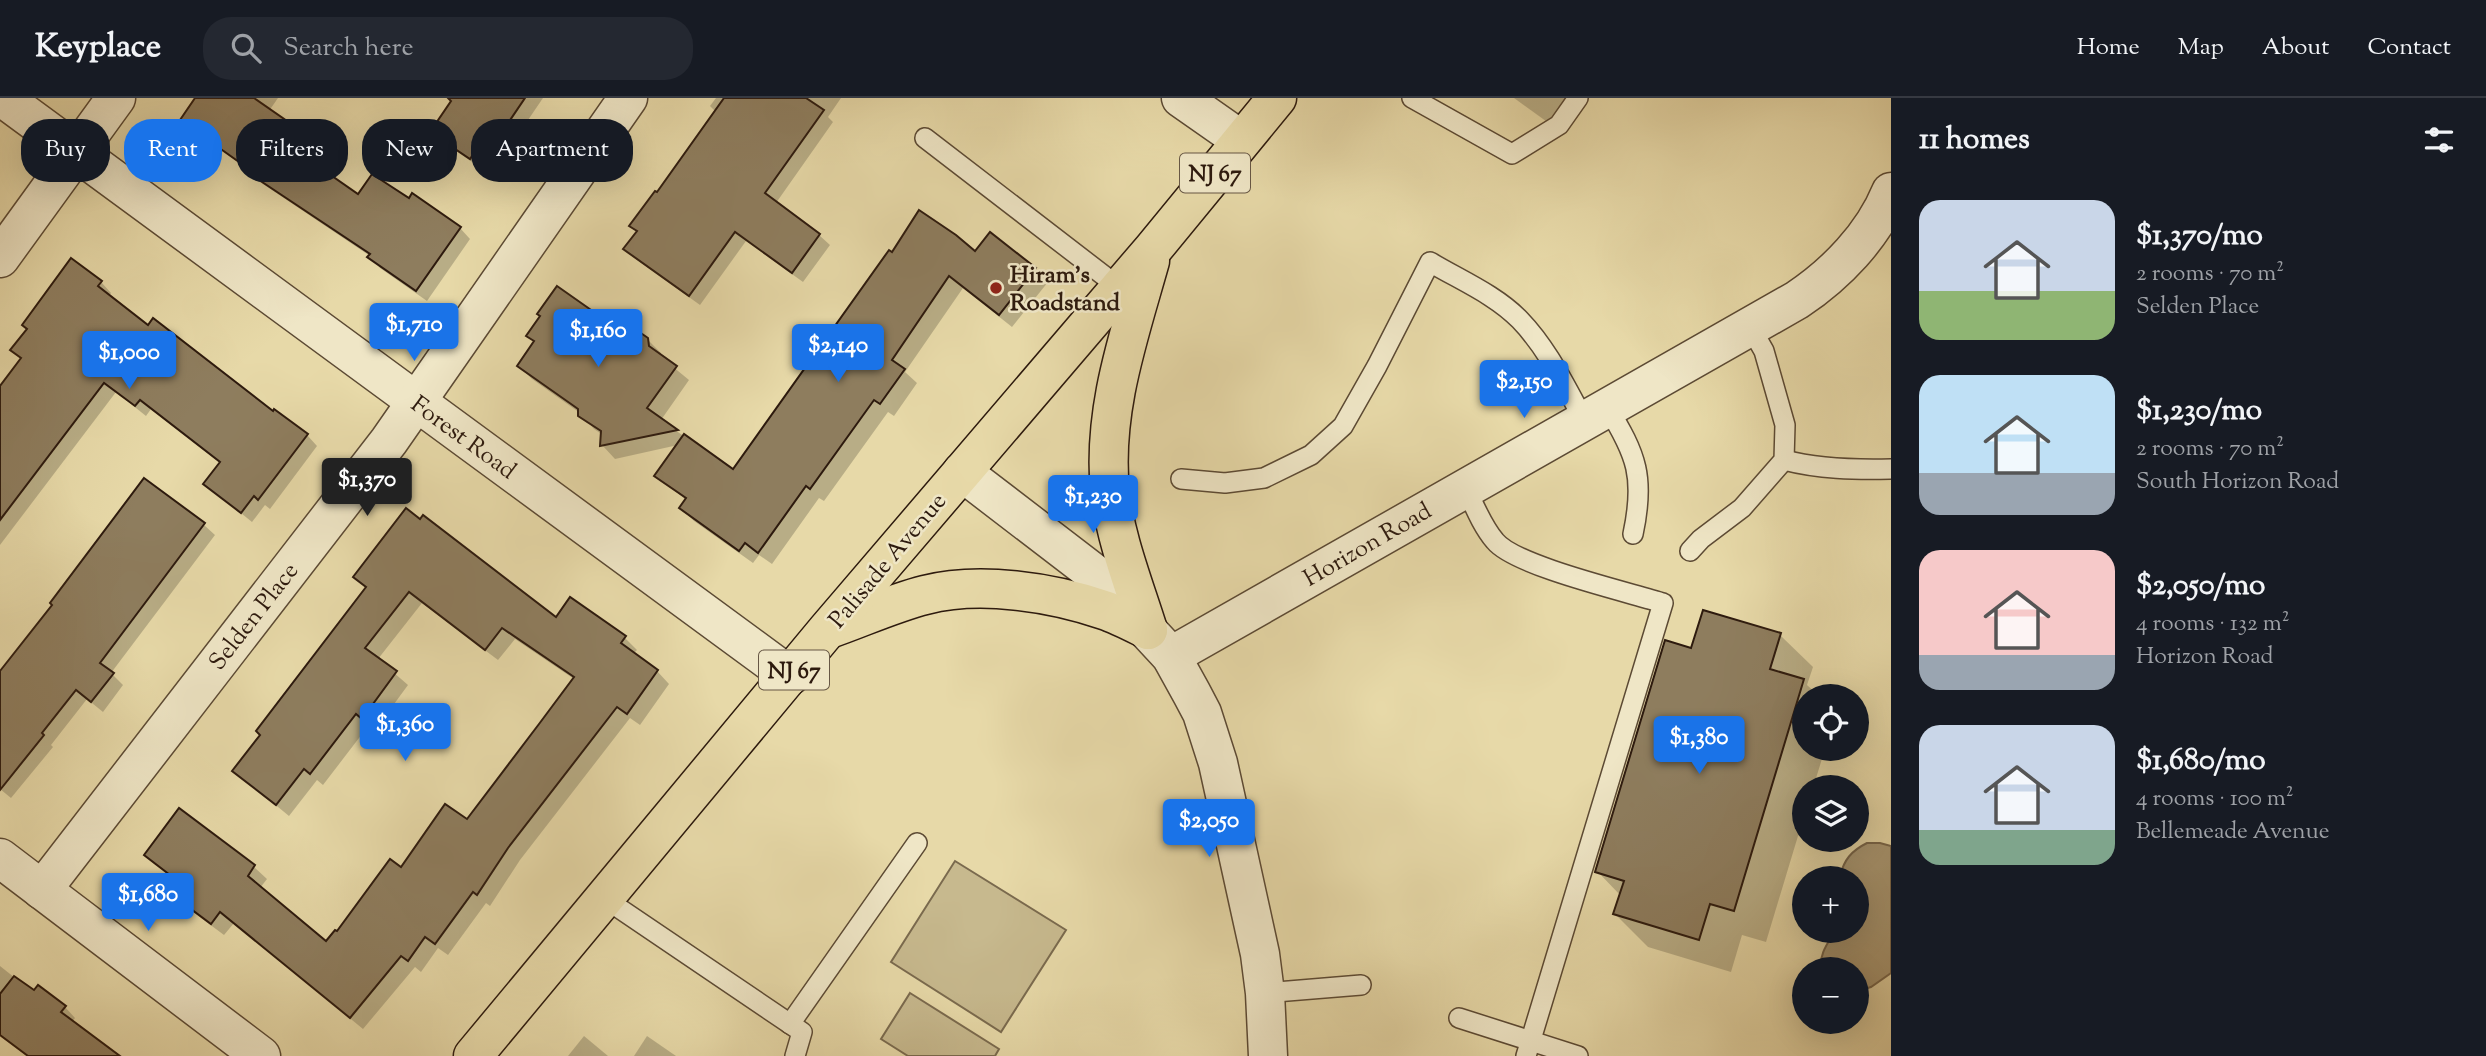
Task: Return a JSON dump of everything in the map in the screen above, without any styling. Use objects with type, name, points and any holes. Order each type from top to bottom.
[{"type":"main road","name":"Palisade Avenue","points":[[473,1056],[827,630],[1153,249],[1277,98]]},
{"type":"main road","points":[[1153,249],[1114,391],[1109,450],[1110,492],[1120,540],[1160,643]]},
{"type":"main road","points":[[827,630],[925,594],[976,588],[1012,590],[1105,610],[1160,643]]},
{"type":"street","name":"Forest Road","points":[[3,98],[32,119]]},
{"type":"street","points":[[101,119],[116,98]]},
{"type":"street","name":"Selden Place","points":[[42,890],[417,402],[628,98]]},
{"type":"street","points":[[1181,98],[1241,140]]},
{"type":"street","name":"Forest Road","points":[[110,176],[790,676]]},
{"type":"street","points":[[0,258],[55,182]]},
{"type":"street","name":"Horizon Road","points":[[1160,643],[1466,488],[1751,328],[1815,288],[1846,260],[1866,234],[1891,192]]},
{"type":"street","points":[[962,472],[1095,574],[1160,643],[1202,713],[1218,763],[1260,954],[1268,1056]]},
{"type":"street","points":[[0,858],[261,1056]]},
{"type":"lane","points":[[1412,98],[1512,154],[1559,125],[1578,98]]},
{"type":"lane","points":[[925,138],[1120,288]]},
{"type":"lane","points":[[1181,479],[1225,483],[1264,478],[1311,455],[1343,426],[1430,262],[1491,297],[1520,320],[1596,413],[1623,432],[1634,457],[1639,482],[1639,507],[1633,534]]},
{"type":"lane","points":[[1690,551],[1701,539],[1742,508],[1784,460],[1785,425],[1764,351],[1751,328]]},
{"type":"lane","points":[[1784,460],[1813,467],[1891,469]]},
{"type":"lane","points":[[1466,488],[1495,542],[1511,554],[1663,603],[1528,1049]]},
{"type":"lane","points":[[790,1024],[917,843]]},
{"type":"lane","points":[[604,898],[802,1031],[795,1056]]},
{"type":"lane","points":[[1265,993],[1361,985]]},
{"type":"lane","points":[[1459,1018],[1528,1049],[1578,1056]]},
{"type":"shaded area","points":[[1869,843],[1891,846],[1891,973],[1869,988],[1869,957],[1821,957],[1828,943],[1869,943],[1869,866],[1844,866],[1854,852],[1869,852]]},
{"type":"shaded area","points":[[955,861],[1066,930],[1001,1032],[891,962]]},
{"type":"shaded area","points":[[910,993],[999,1049],[995,1056],[908,1056],[881,1039]]},
{"type":"building","points":[[195,98],[254,98],[284,119],[236,119],[236,160],[222,150],[222,119],[181,119]]},
{"type":"building","points":[[448,98],[525,98],[511,119],[471,119],[470,159],[457,150],[457,119],[439,119],[451,101]]},
{"type":"building","points":[[724,98],[806,98],[824,110],[765,193],[820,234],[792,273],[735,232],[689,296],[623,249],[637,231],[629,226],[655,191],[657,192]]},
{"type":"building","points":[[262,182],[341,182],[358,194],[366,182],[384,182],[409,198],[412,193],[461,227],[416,291],[367,257],[370,254]]},
{"type":"building","points":[[919,210],[975,251],[990,232],[1036,268],[999,315],[949,276],[892,360],[905,369],[880,404],[874,400],[810,489],[806,486],[758,553],[745,543],[739,551],[679,508],[686,498],[654,476],[684,434],[733,469],[889,250],[892,252]]},
{"type":"building","points":[[71,258],[102,281],[98,286],[148,325],[153,318],[273,411],[274,409],[308,434],[258,500],[254,496],[241,513],[203,484],[220,462],[140,400],[135,406],[104,383],[0,520],[0,386],[21,358],[10,350],[27,329],[22,325]]},
{"type":"building","points":[[557,286],[621,331],[635,329],[648,338],[649,346],[677,366],[647,408],[678,430],[600,446],[601,431],[578,416],[578,409],[517,366],[534,341],[526,336],[540,316],[537,314]]},
{"type":"building","points":[[144,478],[205,523],[100,663],[114,673],[91,702],[76,690],[0,790],[0,671],[52,605],[50,603]]},
{"type":"building","points":[[406,508],[420,519],[423,515],[556,617],[570,597],[626,636],[621,643],[658,670],[627,714],[617,707],[508,848],[477,895],[473,892],[435,944],[425,937],[408,961],[401,956],[350,1018],[220,912],[211,924],[171,894],[179,882],[144,855],[179,808],[255,865],[248,876],[326,941],[337,931],[390,859],[401,867],[445,804],[467,819],[539,724],[574,677],[502,628],[485,650],[409,592],[365,648],[397,671],[362,719],[356,714],[310,774],[304,769],[276,805],[232,771],[260,735],[256,731],[366,587],[353,577]]},
{"type":"building","points":[[1703,610],[1781,633],[1770,669],[1804,679],[1802,684],[1792,684],[1792,719],[1734,911],[1710,904],[1699,940],[1613,914],[1624,881],[1595,872],[1665,640],[1691,648]]},
{"type":"building","points":[[14,976],[34,990],[38,985],[66,1006],[61,1012],[120,1056],[28,1056],[0,1035],[0,994]]},
{"type":"place","name":"Hiram's Roadstand","points":[[996,288]]}]
